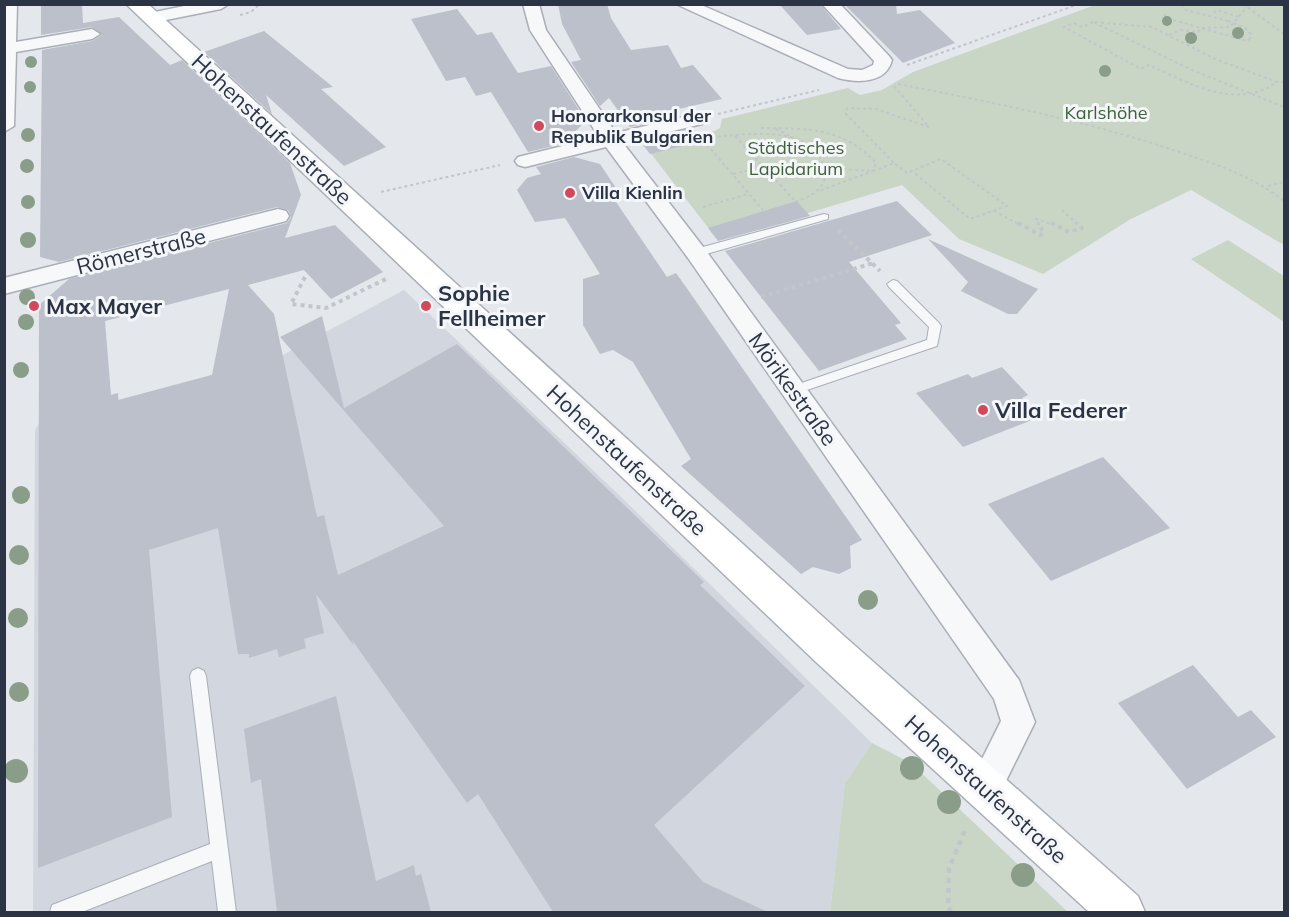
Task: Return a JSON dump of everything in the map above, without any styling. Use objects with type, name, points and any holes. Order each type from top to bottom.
[{"type":"street","points":[[4,126],[9,4]]},
{"type":"street","points":[[144,11],[221,4]]},
{"type":"street","points":[[684,4],[844,74],[864,76],[882,68],[884,60],[830,4]]},
{"type":"street","name":"Mörikestraße","points":[[527,6],[538,30],[611,140],[696,253],[1008,691],[1018,722],[985,786]]},
{"type":"street","name":"Hohenstaufenstraße","points":[[144,11],[830,649],[985,786],[1122,912]]},
{"type":"street","points":[[7,47],[20,48],[93,34]]},
{"type":"street","points":[[517,162],[695,120]]},
{"type":"street","name":"Römerstraße","points":[[4,286],[278,216]]},
{"type":"lane","points":[[696,253],[824,217]]},
{"type":"lane","points":[[794,390],[933,343],[935,326],[893,284]]},
{"type":"lane","points":[[198,676],[227,912]]},
{"type":"lane","points":[[59,912],[219,849]]},
{"type":"path","points":[[243,14],[255,10],[260,4]]},
{"type":"path","points":[[912,65],[1078,4]]},
{"type":"path","points":[[1164,14],[1167,18],[1201,28],[1247,41],[1250,39],[1246,29],[1228,21],[1186,10],[1182,4]]},
{"type":"path","points":[[1243,4],[1284,34]]},
{"type":"path","points":[[1168,36],[1181,30],[1198,32],[1201,28],[1230,27],[1247,7]]},
{"type":"path","points":[[1214,13],[1216,10],[1239,17]]},
{"type":"path","points":[[1093,22],[1147,50],[1255,97],[1284,106]]},
{"type":"path","points":[[1277,82],[1267,91],[1255,97],[1218,92],[1149,64],[1141,69],[1064,27],[1074,23],[1082,27],[1093,22],[1152,27],[1215,59],[1277,82],[1284,82]]},
{"type":"path","points":[[891,82],[929,127],[910,123],[870,107],[854,105],[847,108],[846,114],[894,163],[907,173],[941,159],[1006,206],[970,219],[913,172]]},
{"type":"path","points":[[912,87],[1112,130],[1160,145],[1267,186],[1284,201]]},
{"type":"path","points":[[717,121],[715,115],[824,88]]},
{"type":"path","points":[[761,128],[834,132],[855,142],[868,153],[876,163],[873,171]]},
{"type":"path","points":[[774,128],[816,151],[826,174],[818,191]]},
{"type":"path","points":[[727,136],[763,134],[805,143]]},
{"type":"path","points":[[735,136],[795,201]]},
{"type":"path","points":[[702,138],[763,210]]},
{"type":"path","points":[[349,200],[517,162]]},
{"type":"path","points":[[787,204],[894,163]]},
{"type":"path","points":[[733,174],[763,167]]},
{"type":"path","points":[[825,168],[873,171]]},
{"type":"path","points":[[1267,186],[1284,182]]},
{"type":"path","points":[[703,207],[748,194]]},
{"type":"path","points":[[993,211],[1040,235],[1044,233],[1036,219],[1042,218],[1066,232],[1074,233],[1082,228],[1062,210]]},
{"type":"path","points":[[733,306],[873,263],[824,217]]},
{"type":"path","points":[[305,277],[291,304],[326,308],[416,264]]},
{"type":"path","points":[[951,912],[948,907],[949,868],[966,828]]},
{"type":"shaded area","points":[[404,290],[619,495],[872,743],[845,783],[830,912],[33,912],[35,430],[40,422],[118,393],[119,400],[281,356]]},
{"type":"green space","name":"Karlshöhe","points":[[1095,5],[1284,5],[1284,245],[1191,190],[1131,219],[1043,274],[959,239],[902,185],[808,213],[713,234],[649,151],[652,147],[714,131],[720,128],[722,119],[848,88],[860,95],[882,90],[913,72]]},
{"type":"green space","points":[[1228,240],[1284,276],[1284,322],[1191,259]]},
{"type":"green space","points":[[872,743],[911,763],[1068,912],[830,912],[845,783]]},
{"type":"building","points":[[41,4],[82,4],[83,23],[119,17],[170,65],[182,60],[290,163],[301,195],[285,238],[335,225],[383,272],[331,299],[304,270],[248,285],[274,314],[317,517],[324,515],[338,575],[444,526],[280,337],[322,316],[344,408],[457,344],[704,582],[700,585],[805,686],[654,825],[703,882],[768,912],[553,912],[478,794],[467,803],[352,640],[354,646],[316,594],[324,633],[304,639],[306,648],[279,657],[277,649],[249,658],[249,654],[238,654],[218,528],[149,550],[172,817],[38,868],[39,305],[69,279],[287,223],[291,217],[288,210],[277,207],[59,262],[40,257],[42,50],[92,41],[102,35],[92,27],[41,35]],"holes":[[[229,289],[212,375],[118,400],[118,393],[111,395],[105,321]]]},
{"type":"building","points":[[558,4],[607,4],[611,18],[631,50],[668,45],[681,68],[693,65],[722,99],[670,111],[675,117],[630,127],[609,98],[600,106],[571,62],[581,60],[562,24]]},
{"type":"building","points":[[779,4],[820,4],[841,29],[807,35]]},
{"type":"building","points":[[844,4],[896,4],[897,14],[920,10],[955,43],[903,63]]},
{"type":"building","points":[[457,9],[477,35],[492,32],[518,73],[551,66],[586,121],[562,144],[528,152],[491,92],[476,96],[465,77],[446,81],[411,19]]},
{"type":"building","points":[[264,31],[333,87],[321,89],[386,147],[344,166],[266,95],[272,114],[204,52]]},
{"type":"building","points":[[686,130],[695,143],[650,154],[640,141]]},
{"type":"building","points":[[574,157],[600,164],[622,197],[614,199],[667,277],[676,273],[862,540],[850,546],[851,568],[839,574],[813,567],[801,574],[681,466],[691,459],[633,362],[613,350],[600,354],[583,325],[583,279],[600,274],[565,218],[535,222],[517,190],[527,178],[541,174],[536,167]]},
{"type":"building","points":[[797,201],[810,216],[718,241],[708,228]]},
{"type":"building","points":[[897,201],[932,235],[849,262],[901,323],[895,325],[907,339],[819,371],[725,251]]},
{"type":"building","points":[[928,239],[1038,289],[1017,314],[1008,314],[961,291],[968,282]]},
{"type":"building","name":"Villa Federer","points":[[1002,367],[1028,395],[1022,398],[1040,417],[963,447],[916,393],[968,374],[972,378]]},
{"type":"building","points":[[1103,457],[1170,528],[1051,581],[988,504]]},
{"type":"building","points":[[1193,665],[1238,717],[1251,710],[1276,737],[1187,789],[1118,703]]},
{"type":"building","points":[[336,696],[376,881],[414,865],[416,876],[421,874],[431,912],[277,912],[261,779],[251,783],[244,729]]},
{"type":"place","name":"Honorarkonsul der Republik Bulgarien","points":[[539,126]]},
{"type":"place","name":"Villa Kienlin","points":[[570,193]]},
{"type":"place","name":"Max Mayer","points":[[34,306]]},
{"type":"place","name":"Sophie Fellheimer","points":[[426,306]]},
{"type":"place","name":"Villa Federer","points":[[983,410]]},
{"type":"park label","name":"Städtisches Lapidarium","points":[[796,158]]}]
